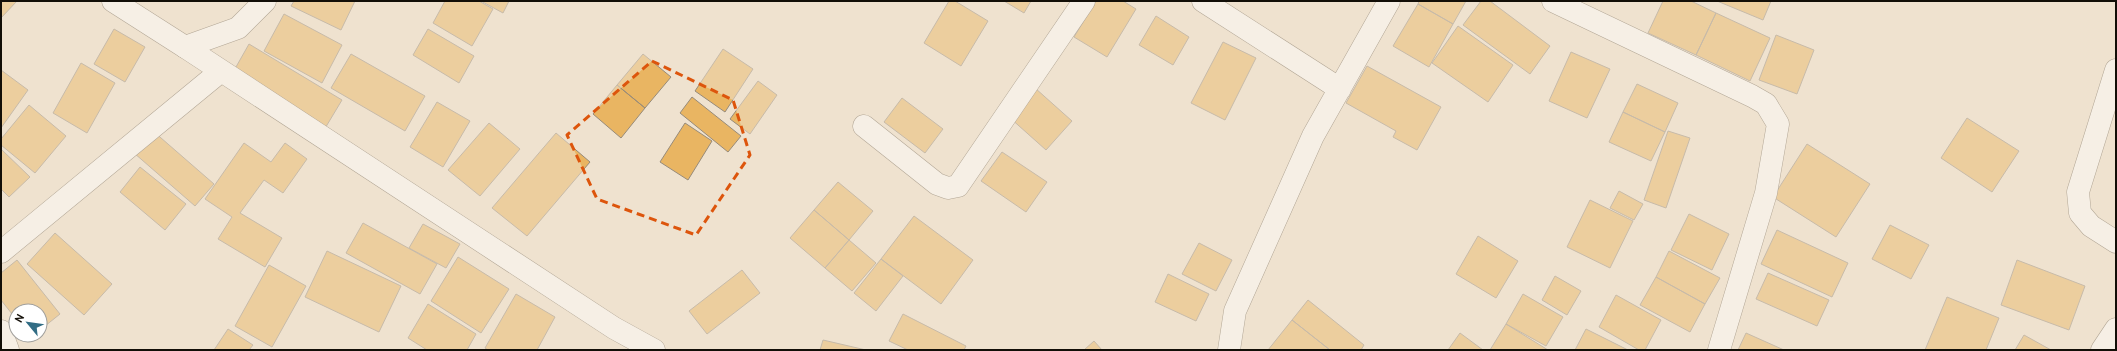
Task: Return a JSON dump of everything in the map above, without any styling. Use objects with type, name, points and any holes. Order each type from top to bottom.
[{"type":"street","points":[[113,1],[614,328],[654,350]]},
{"type":"street","points":[[185,47],[238,28],[265,1]]},
{"type":"street","points":[[864,126],[937,184],[948,188],[958,186],[1084,1]]},
{"type":"street","points":[[1203,1],[1340,89]]},
{"type":"street","points":[[1229,350],[1236,311],[1313,136],[1389,1]]},
{"type":"street","points":[[1553,1],[1752,96],[1766,104],[1778,124],[1766,193],[1719,350]]},
{"type":"street","points":[[2116,70],[2078,192],[2080,212],[2091,226],[2116,242]]},
{"type":"street","points":[[1,252],[221,71]]},
{"type":"street","points":[[2102,350],[2116,329]]},
{"type":"street","points":[[1,331],[8,350]]},
{"type":"highlighted area","points":[[652,61],[733,100],[750,155],[696,235],[597,199],[567,135]]},
{"type":"building","points":[[1,1],[17,1],[1,18]]},
{"type":"building","points":[[294,1],[355,1],[341,30],[291,6]]},
{"type":"building","points":[[445,1],[479,1],[493,9],[472,46],[433,23]]},
{"type":"building","points":[[481,1],[509,1],[503,13]]},
{"type":"building","points":[[949,1],[955,1],[988,21],[961,66],[924,43]]},
{"type":"building","points":[[1004,1],[1031,1],[1024,13]]},
{"type":"building","points":[[1096,1],[1123,1],[1136,9],[1107,57],[1074,37]]},
{"type":"building","points":[[1419,1],[1466,1],[1453,24],[1418,4]]},
{"type":"building","points":[[1481,1],[1490,1],[1550,46],[1530,74],[1463,25]]},
{"type":"building","points":[[1663,1],[1691,1],[1716,13],[1696,55],[1648,33]]},
{"type":"building","points":[[1717,1],[1771,1],[1763,20]]},
{"type":"building","points":[[1418,4],[1453,24],[1429,67],[1393,46]]},
{"type":"building","points":[[1716,13],[1770,38],[1750,81],[1696,55]]},
{"type":"building","points":[[284,14],[342,45],[322,83],[264,51]]},
{"type":"building","points":[[1156,16],[1189,37],[1173,65],[1139,45]]},
{"type":"building","points":[[1458,26],[1513,65],[1488,102],[1432,63]]},
{"type":"building","points":[[114,29],[145,47],[125,82],[94,64]]},
{"type":"building","points":[[428,29],[474,56],[459,83],[413,55]]},
{"type":"building","points":[[1776,35],[1814,50],[1797,94],[1759,80]]},
{"type":"building","points":[[1223,42],[1256,58],[1225,120],[1191,103]]},
{"type":"building","points":[[249,44],[342,100],[324,130],[232,74]]},
{"type":"building","points":[[723,49],[753,69],[725,112],[695,91]]},
{"type":"building","points":[[1571,52],[1610,69],[1587,118],[1549,101]]},
{"type":"building","points":[[351,54],[425,96],[405,131],[331,88]]},
{"type":"building","points":[[643,54],[671,77],[645,108],[617,85]]},
{"type":"building","points":[[81,63],[115,83],[87,133],[53,113]]},
{"type":"building","points":[[1367,66],[1441,107],[1417,150],[1393,137],[1396,131],[1346,103]]},
{"type":"building","points":[[1,70],[28,90],[1,128]]},
{"type":"building","points":[[758,81],[777,95],[750,134],[730,119]]},
{"type":"building","points":[[1637,84],[1678,103],[1665,132],[1623,112]]},
{"type":"building","points":[[617,85],[645,108],[621,138],[593,114]]},
{"type":"building","points":[[1035,88],[1072,121],[1046,150],[1009,117]]},
{"type":"building","points":[[692,97],[741,136],[728,152],[680,113]]},
{"type":"building","points":[[902,98],[943,129],[925,153],[884,122]]},
{"type":"building","points":[[437,102],[470,121],[443,167],[410,147]]},
{"type":"building","points":[[29,105],[66,136],[35,173],[1,145],[1,139]]},
{"type":"building","points":[[1623,112],[1665,132],[1651,161],[1609,142]]},
{"type":"building","points":[[1967,118],[2019,151],[1992,192],[1941,158]]},
{"type":"building","points":[[489,123],[520,149],[480,196],[448,170]]},
{"type":"building","points":[[685,123],[712,141],[688,180],[660,162]]},
{"type":"building","points":[[153,131],[214,184],[195,206],[134,153]]},
{"type":"building","points":[[1668,131],[1690,138],[1666,208],[1644,200]]},
{"type":"building","points":[[556,133],[590,162],[527,236],[492,208]]},
{"type":"building","points":[[244,143],[271,162],[285,143],[307,159],[283,193],[264,180],[240,213],[282,238],[265,267],[218,239],[232,217],[205,199]]},
{"type":"building","points":[[1807,144],[1870,184],[1836,237],[1773,197]]},
{"type":"building","points":[[1,149],[30,177],[9,197],[1,189]]},
{"type":"building","points":[[1002,152],[1047,182],[1026,212],[981,181]]},
{"type":"building","points":[[140,167],[186,204],[165,230],[120,192]]},
{"type":"building","points":[[838,182],[873,211],[849,240],[814,210]]},
{"type":"building","points":[[1619,191],[1643,204],[1634,220],[1610,208]]},
{"type":"building","points":[[1590,200],[1633,221],[1610,268],[1567,247]]},
{"type":"building","points":[[814,210],[849,240],[825,268],[790,238]]},
{"type":"building","points":[[1689,214],[1729,234],[1712,270],[1671,250]]},
{"type":"building","points":[[914,216],[973,260],[941,304],[881,259]]},
{"type":"building","points":[[363,223],[437,264],[420,294],[346,253]]},
{"type":"building","points":[[423,224],[460,244],[446,268],[409,248]]},
{"type":"building","points":[[1890,225],[1929,245],[1911,279],[1872,259]]},
{"type":"building","points":[[1777,230],[1848,263],[1832,297],[1761,264]]},
{"type":"building","points":[[55,233],[112,284],[84,315],[27,264]]},
{"type":"building","points":[[1478,236],[1518,261],[1496,298],[1456,274]]},
{"type":"building","points":[[849,240],[876,263],[852,291],[825,268]]},
{"type":"building","points":[[1199,243],[1232,260],[1216,291],[1182,274]]},
{"type":"building","points":[[327,251],[401,286],[379,332],[305,297]]},
{"type":"building","points":[[1669,251],[1720,278],[1705,304],[1656,277]]},
{"type":"building","points":[[458,257],[509,289],[481,333],[431,301]]},
{"type":"building","points":[[881,259],[903,276],[876,311],[854,293]]},
{"type":"building","points":[[17,260],[60,314],[48,324],[48,303],[8,303],[8,309],[1,300],[1,273]]},
{"type":"building","points":[[2017,260],[2085,286],[2069,330],[2001,305]]},
{"type":"building","points":[[269,265],[306,286],[272,347],[235,326]]},
{"type":"building","points":[[742,270],[760,293],[707,334],[689,311]]},
{"type":"building","points":[[1768,273],[1829,300],[1817,326],[1756,299]]},
{"type":"building","points":[[1168,274],[1209,294],[1196,321],[1155,302]]},
{"type":"building","points":[[1555,276],[1581,291],[1567,315],[1542,300]]},
{"type":"building","points":[[1656,277],[1705,304],[1690,332],[1640,305]]},
{"type":"building","points":[[516,294],[555,317],[537,350],[488,350],[485,348]]},
{"type":"building","points":[[1523,294],[1563,317],[1546,346],[1506,324]]},
{"type":"building","points":[[1616,295],[1661,320],[1645,350],[1639,350],[1599,327]]},
{"type":"building","points":[[1947,297],[1999,318],[1986,350],[1925,350]]},
{"type":"building","points":[[1308,300],[1364,345],[1361,350],[1330,350],[1292,320]]},
{"type":"building","points":[[428,304],[476,334],[467,350],[427,350],[408,338]]},
{"type":"building","points":[[903,314],[966,346],[964,350],[908,350],[889,341]]},
{"type":"building","points":[[1292,320],[1330,350],[1268,350]]},
{"type":"building","points":[[1506,324],[1548,350],[1490,350]]},
{"type":"building","points":[[228,329],[253,345],[249,350],[214,350]]},
{"type":"building","points":[[1586,329],[1628,350],[1575,350]]},
{"type":"building","points":[[1460,333],[1483,350],[1448,350]]},
{"type":"building","points":[[1746,333],[1784,350],[1738,350]]},
{"type":"building","points":[[2024,335],[2051,350],[2015,350]]},
{"type":"building","points":[[823,340],[866,350],[820,350]]},
{"type":"building","points":[[1094,341],[1102,350],[1084,350]]}]
